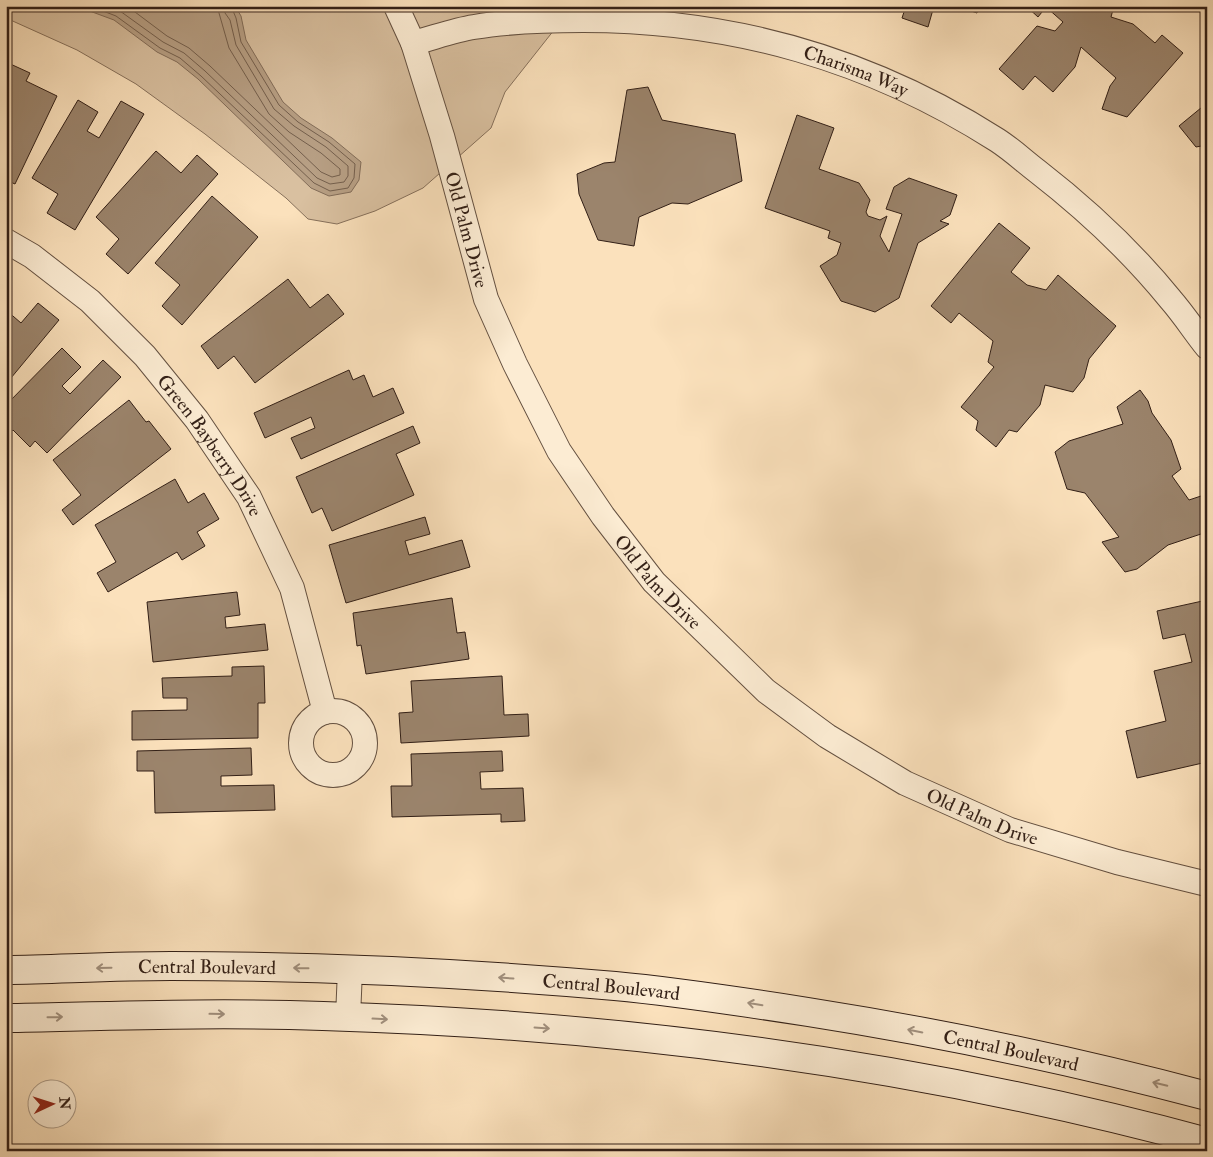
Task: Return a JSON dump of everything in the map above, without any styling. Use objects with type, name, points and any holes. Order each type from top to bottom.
[{"type":"street","name":"Old Palm Drive","points":[[396,6],[413,43],[442,136],[486,299],[511,356],[560,451],[603,516],[654,582],[766,691],[827,736],[905,783],[1010,830],[1117,862],[1207,884]]},
{"type":"street","name":"Charisma Way","points":[[413,43],[473,27],[551,20],[629,20],[702,28],[780,43],[856,68],[927,100],[999,141],[1067,194],[1120,242],[1171,299],[1207,348]]},
{"type":"street","name":"Green Bayberry Drive","points":[[6,240],[32,256],[90,301],[145,356],[197,420],[249,497],[292,588],[325,712]]},
{"type":"street","name":"Central Boulevard","points":[[6,970],[169,966],[350,970],[479,976],[617,987],[744,1002],[870,1022],[1013,1050],[1207,1096]]},
{"type":"street","points":[[348,1017],[350,970]]},
{"type":"street","points":[[6,1018],[177,1014],[348,1017],[625,1034],[751,1050],[877,1070],[1020,1098],[1207,1142]]},
{"type":"shaded area","points":[[6,6],[573,6],[505,92],[491,128],[423,188],[375,211],[337,224],[308,219],[286,198],[205,134],[136,84],[77,50],[6,18]]},
{"type":"water","points":[[76,6],[235,6],[241,16],[246,40],[283,102],[301,118],[332,138],[361,162],[359,180],[351,192],[329,196],[311,188],[198,79],[177,62],[157,52],[114,20]]},
{"type":"building","points":[[906,6],[934,6],[928,27],[902,18]]},
{"type":"building","points":[[956,6],[979,6],[977,13]]},
{"type":"building","points":[[1026,6],[1114,6],[1111,17],[1133,24],[1155,43],[1162,35],[1183,53],[1127,117],[1102,109],[1110,86],[1116,78],[1081,47],[1075,67],[1053,92],[1035,76],[1023,90],[999,69],[1037,26],[1055,31],[1063,22],[1046,7],[1038,17]]},
{"type":"building","points":[[6,62],[30,73],[26,81],[57,96],[15,184],[6,180]]},
{"type":"building","points":[[648,87],[662,120],[735,134],[742,181],[688,204],[672,203],[639,217],[634,246],[598,240],[579,194],[577,174],[604,163],[615,162],[627,90]]},
{"type":"building","points":[[78,100],[98,112],[87,131],[99,138],[121,101],[144,114],[75,230],[47,213],[58,194],[32,178]]},
{"type":"building","points":[[1207,103],[1207,145],[1196,147],[1179,126]]},
{"type":"building","points":[[797,115],[834,128],[819,169],[859,183],[870,200],[866,212],[868,216],[880,220],[887,216],[880,236],[889,252],[902,214],[886,209],[894,187],[909,178],[957,195],[950,215],[940,221],[949,224],[918,243],[899,298],[875,312],[841,301],[820,266],[837,255],[841,243],[828,238],[830,231],[765,208]]},
{"type":"building","points":[[156,151],[181,173],[197,155],[218,174],[128,274],[106,254],[119,239],[96,217]]},
{"type":"building","points":[[212,196],[258,237],[182,325],[162,306],[180,285],[155,263]]},
{"type":"building","points":[[999,223],[1030,248],[1011,272],[1027,285],[1046,290],[1058,275],[1116,326],[1089,359],[1084,378],[1073,392],[1045,385],[1040,405],[1017,432],[1009,430],[996,447],[976,430],[978,421],[961,407],[994,367],[988,362],[993,341],[959,313],[951,323],[931,306]]},
{"type":"building","points":[[288,279],[310,308],[328,294],[344,314],[255,383],[234,356],[218,369],[201,346]]},
{"type":"building","points":[[38,303],[59,320],[6,384],[6,310],[21,323]]},
{"type":"building","points":[[62,348],[81,367],[62,386],[70,394],[103,360],[121,377],[47,453],[35,441],[30,447],[13,430],[6,437],[6,405]]},
{"type":"building","points":[[349,370],[353,380],[364,375],[373,397],[393,388],[404,413],[301,459],[291,438],[315,428],[311,417],[265,438],[254,413]]},
{"type":"building","points":[[1140,390],[1148,401],[1152,413],[1171,440],[1181,469],[1172,476],[1189,500],[1204,495],[1207,504],[1207,532],[1168,545],[1137,569],[1125,572],[1102,542],[1119,537],[1085,493],[1067,489],[1055,452],[1069,441],[1123,424],[1117,407]]},
{"type":"building","points":[[129,400],[146,422],[149,421],[171,449],[73,525],[62,510],[81,495],[53,460]]},
{"type":"building","points":[[413,426],[420,443],[396,454],[414,495],[332,531],[322,508],[312,513],[296,477]]},
{"type":"building","points":[[175,479],[188,503],[204,493],[219,519],[197,532],[205,546],[182,560],[177,552],[108,592],[97,573],[116,562],[95,525]]},
{"type":"building","points":[[425,517],[430,534],[405,541],[409,555],[462,540],[470,567],[346,603],[329,545]]},
{"type":"building","points":[[237,592],[240,615],[225,617],[226,628],[265,624],[268,650],[153,662],[147,602]]},
{"type":"building","points":[[452,598],[457,633],[465,632],[469,659],[366,674],[361,645],[357,646],[353,613]]},
{"type":"building","points":[[1207,600],[1207,717],[1205,718],[1207,726],[1207,762],[1137,778],[1126,731],[1166,721],[1154,671],[1192,662],[1185,634],[1163,639],[1157,611]]},
{"type":"building","points":[[264,666],[265,703],[258,703],[258,738],[132,740],[132,711],[187,710],[187,698],[163,698],[162,678],[232,676],[232,667]]},
{"type":"building","points":[[502,676],[504,715],[528,714],[529,736],[401,743],[399,713],[413,712],[411,681]]},
{"type":"building","points":[[251,748],[252,775],[221,776],[221,786],[274,785],[275,810],[155,813],[154,771],[137,771],[137,751]]},
{"type":"building","points":[[502,751],[503,771],[480,772],[481,789],[523,788],[525,821],[501,822],[501,814],[392,817],[391,786],[412,786],[411,754]]}]
